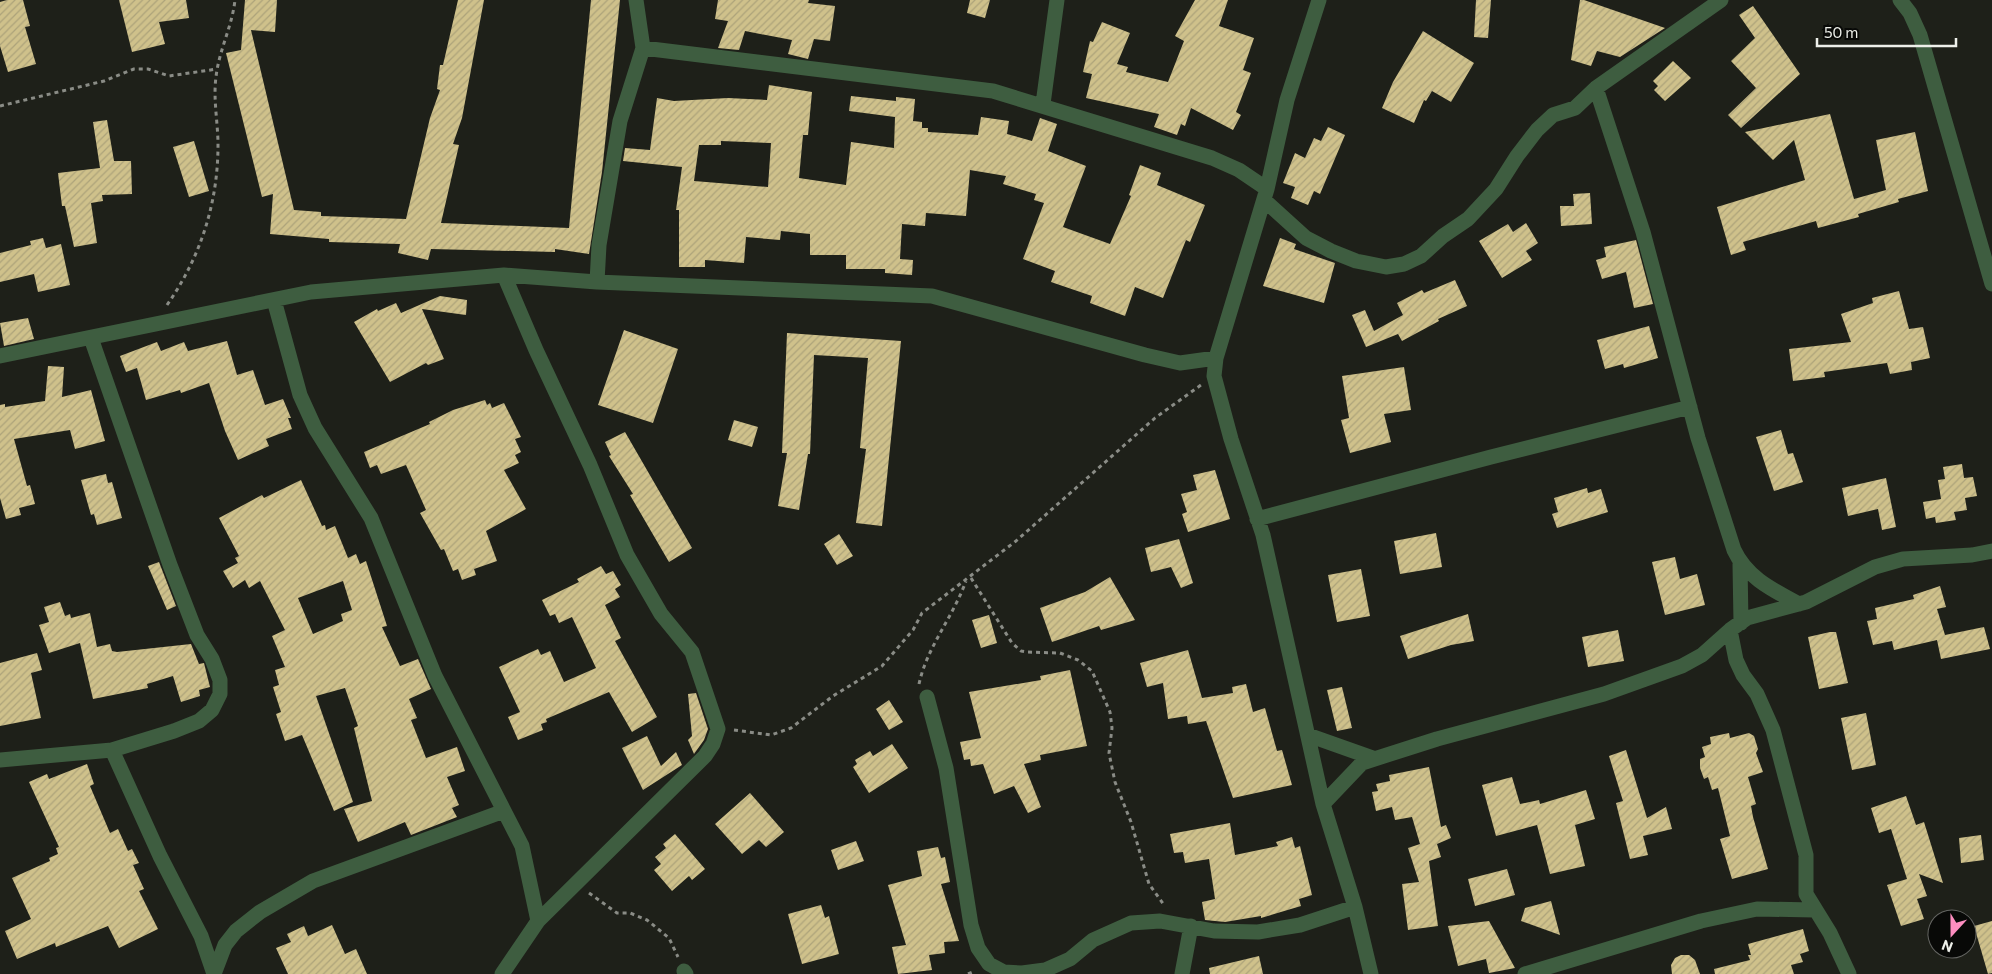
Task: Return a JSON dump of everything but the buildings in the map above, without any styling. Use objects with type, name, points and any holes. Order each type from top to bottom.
[{"type":"street","points":[[597,282],[599,245],[620,122],[643,48],[636,0]]},
{"type":"street","points":[[1042,104],[1057,0]]},
{"type":"street","points":[[1318,0],[1287,100],[1265,194],[1216,358],[1214,376],[1231,439],[1263,536],[1323,804],[1355,907],[1371,974]]},
{"type":"street","points":[[643,48],[993,91],[1042,104],[1115,130],[1212,158],[1239,170],[1265,194],[1306,238],[1356,261],[1386,267],[1404,264],[1421,256],[1443,236],[1468,219],[1496,189],[1517,156],[1537,130],[1553,115],[1575,108],[1596,88],[1721,0]]},
{"type":"street","points":[[1900,0],[1910,13],[1920,35],[1992,284]]},
{"type":"street","points":[[1596,88],[1643,232],[1690,407],[1716,494],[1740,564],[1735,626],[1736,660],[1743,675],[1756,694],[1773,730],[1806,855],[1806,894],[1830,934],[1849,974]]},
{"type":"street","points":[[0,356],[311,292],[504,275],[597,282],[932,296],[1180,363],[1216,358]]},
{"type":"street","points":[[502,974],[538,921],[705,756],[713,744],[718,729],[692,652],[661,614],[627,555],[590,465],[536,350],[504,275]]},
{"type":"street","points":[[274,300],[300,395],[315,428],[371,518],[434,676],[522,846],[538,921]]},
{"type":"street","points":[[0,760],[112,750],[174,731],[199,721],[212,710],[220,694],[220,680],[212,659],[196,635],[92,338]]},
{"type":"street","points":[[1257,519],[1690,407]]},
{"type":"street","points":[[1323,804],[1362,763],[1373,758],[1622,688],[1682,666],[1702,655],[1747,618],[1799,604],[1875,567],[1903,560],[1972,555],[1992,551]]},
{"type":"street","points":[[1740,564],[1754,578],[1799,604]]},
{"type":"street","points":[[927,697],[946,768],[971,924],[978,948],[989,964],[1004,972],[1022,973],[1045,970],[1070,959],[1093,940],[1131,923],[1160,921],[1214,931],[1258,932],[1300,925],[1355,907]]},
{"type":"street","points":[[1308,735],[1373,758]]},
{"type":"street","points":[[112,750],[160,856],[201,936],[214,974]]},
{"type":"street","points":[[214,974],[225,945],[236,931],[260,912],[313,881],[504,812]]},
{"type":"street","points":[[1525,974],[1701,921],[1757,909],[1814,910]]},
{"type":"street","points":[[1182,974],[1185,925]]},
{"type":"path","points":[[154,324],[178,290],[202,243],[207,227],[216,182],[218,147],[217,69],[233,18],[235,0]]},
{"type":"path","points":[[0,106],[104,81],[134,69],[148,69],[170,76],[217,69]]},
{"type":"path","points":[[718,729],[770,735],[791,728],[833,696],[882,666],[913,630],[922,613],[947,593],[971,578],[1016,541],[1155,418],[1214,376]]},
{"type":"path","points":[[971,578],[1012,643],[1021,651],[1060,653],[1078,660],[1092,671],[1110,712],[1111,765],[1149,884],[1185,925]]},
{"type":"path","points":[[927,697],[919,684],[924,664],[957,606],[967,581]]},
{"type":"path","points":[[577,882],[616,913],[630,913],[647,920],[660,930],[669,938],[685,973]]}]
